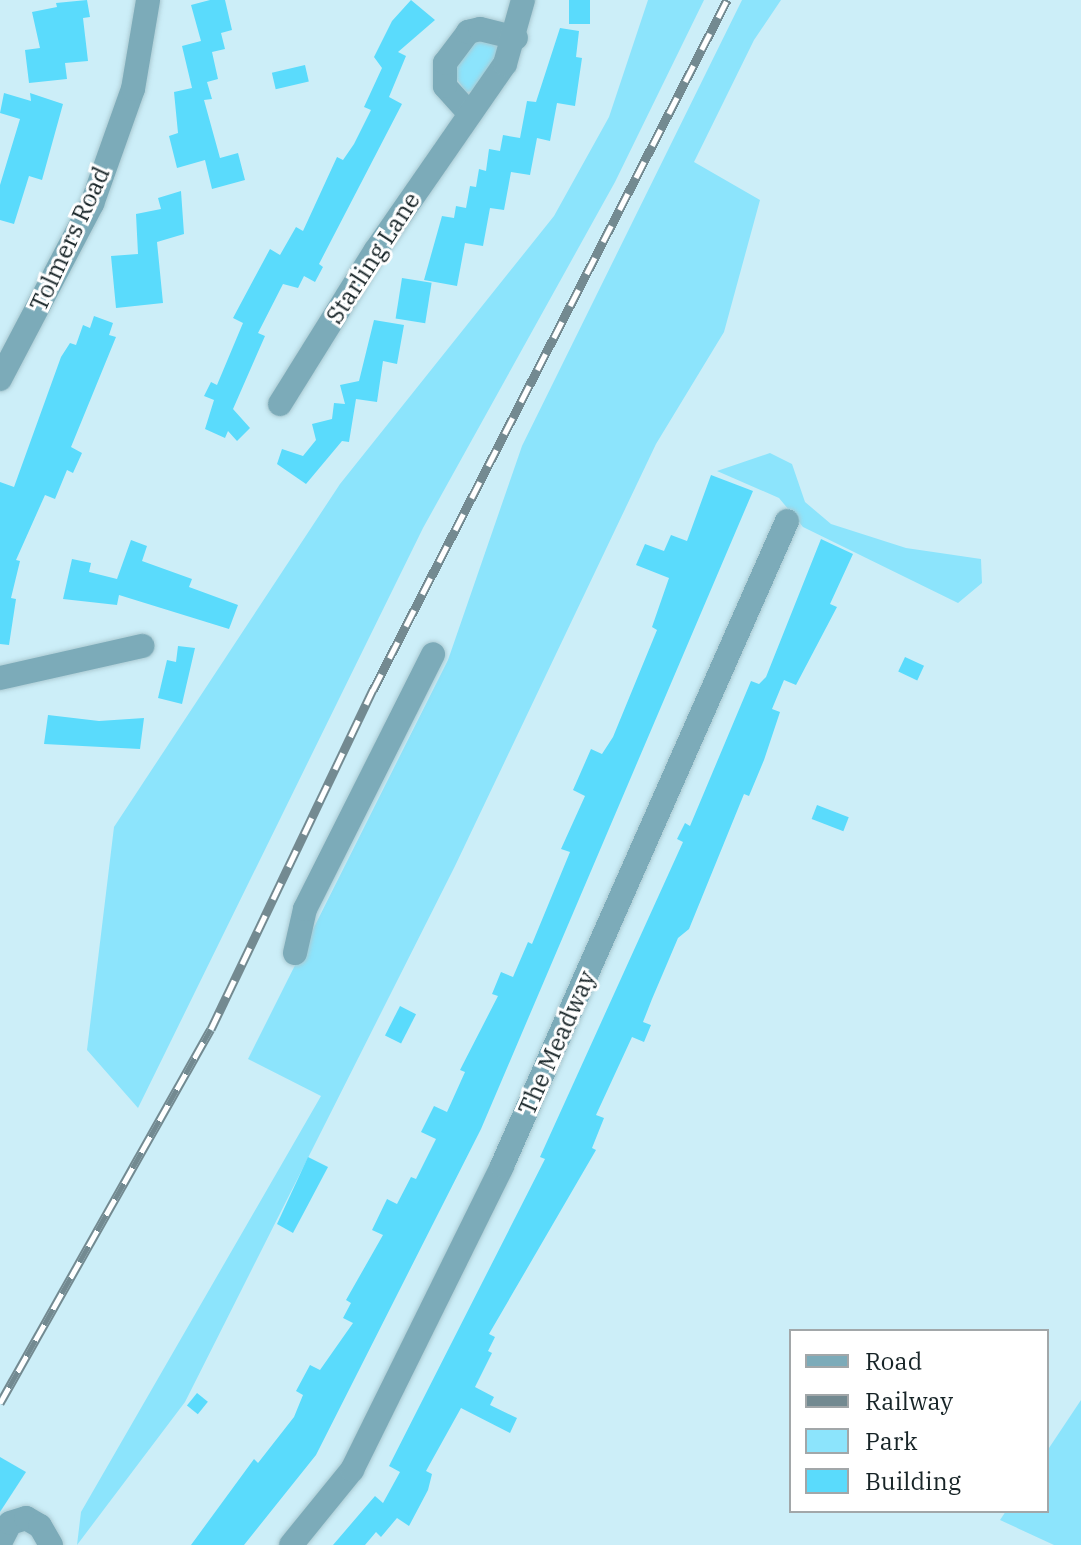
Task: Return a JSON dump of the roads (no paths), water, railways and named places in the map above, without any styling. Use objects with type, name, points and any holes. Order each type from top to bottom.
[{"type":"street","name":"Tolmers Road","points":[[0,379],[92,204],[133,89],[148,0]]},
{"type":"street","name":"Starling Lane","points":[[280,404],[469,113],[505,64],[516,38],[523,0]]},
{"type":"street","points":[[469,113],[445,86],[445,63],[468,32],[480,29],[516,38]]},
{"type":"street","name":"The Meadway","points":[[291,1545],[357,1461],[502,1166],[787,521]]},
{"type":"street","points":[[0,678],[142,646]]},
{"type":"street","points":[[295,953],[305,909],[433,654]]},
{"type":"street","points":[[0,1543],[10,1523],[26,1518],[40,1526],[51,1545]]},
{"type":"railway","points":[[0,1403],[211,1029],[373,690],[727,0]]}]
